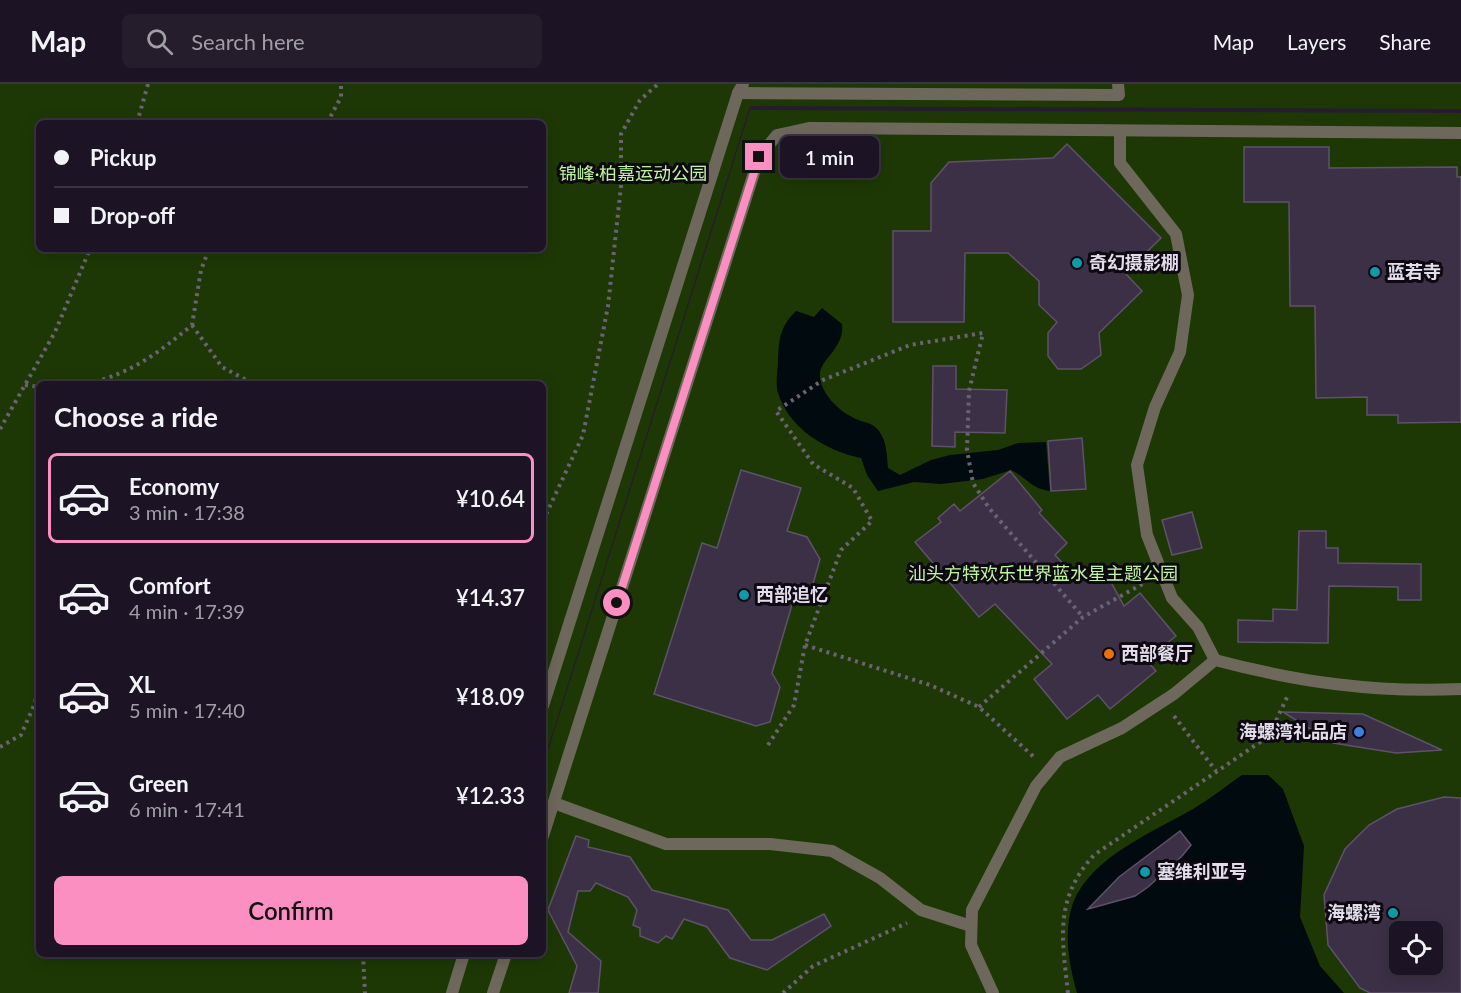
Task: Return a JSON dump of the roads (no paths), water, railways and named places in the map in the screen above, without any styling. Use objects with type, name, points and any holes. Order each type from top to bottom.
[{"type":"street","points":[[546,697],[740,88],[1119,95],[1119,84]]},
{"type":"street","points":[[546,827],[759,157],[777,135],[809,129],[1461,133]]},
{"type":"street","points":[[1120,131],[1120,163],[1176,234],[1188,295],[1180,352],[1155,407],[1137,465],[1147,535],[1172,598],[1198,627],[1215,660],[1296,680],[1361,689],[1461,689]]},
{"type":"street","points":[[993,993],[970,945],[972,909],[1036,786],[1060,757],[1122,728],[1162,701],[1215,660]]},
{"type":"street","points":[[554,803],[666,844],[770,844],[832,850],[880,878],[921,910],[971,926]]},
{"type":"street","points":[[452,993],[463,957]]},
{"type":"street","points":[[493,993],[505,957]]},
{"type":"place","name":"奇幻摄影棚","points":[[1077,263]]},
{"type":"place","name":"蓝若寺","points":[[1375,272]]},
{"type":"place","name":"西部追忆","points":[[744,595]]},
{"type":"place","name":"西部餐厅","points":[[1109,654]]},
{"type":"place","name":"海螺湾礼品店","points":[[1359,732]]},
{"type":"place","name":"塞维利亚号","points":[[1145,872]]},
{"type":"place","name":"海螺湾","points":[[1393,913]]},
{"type":"park label","name":"锦峰·柏嘉运动公园","points":[[633,174]]},
{"type":"park label","name":"汕头方特欢乐世界蓝水星主题公园","points":[[1043,574]]}]
